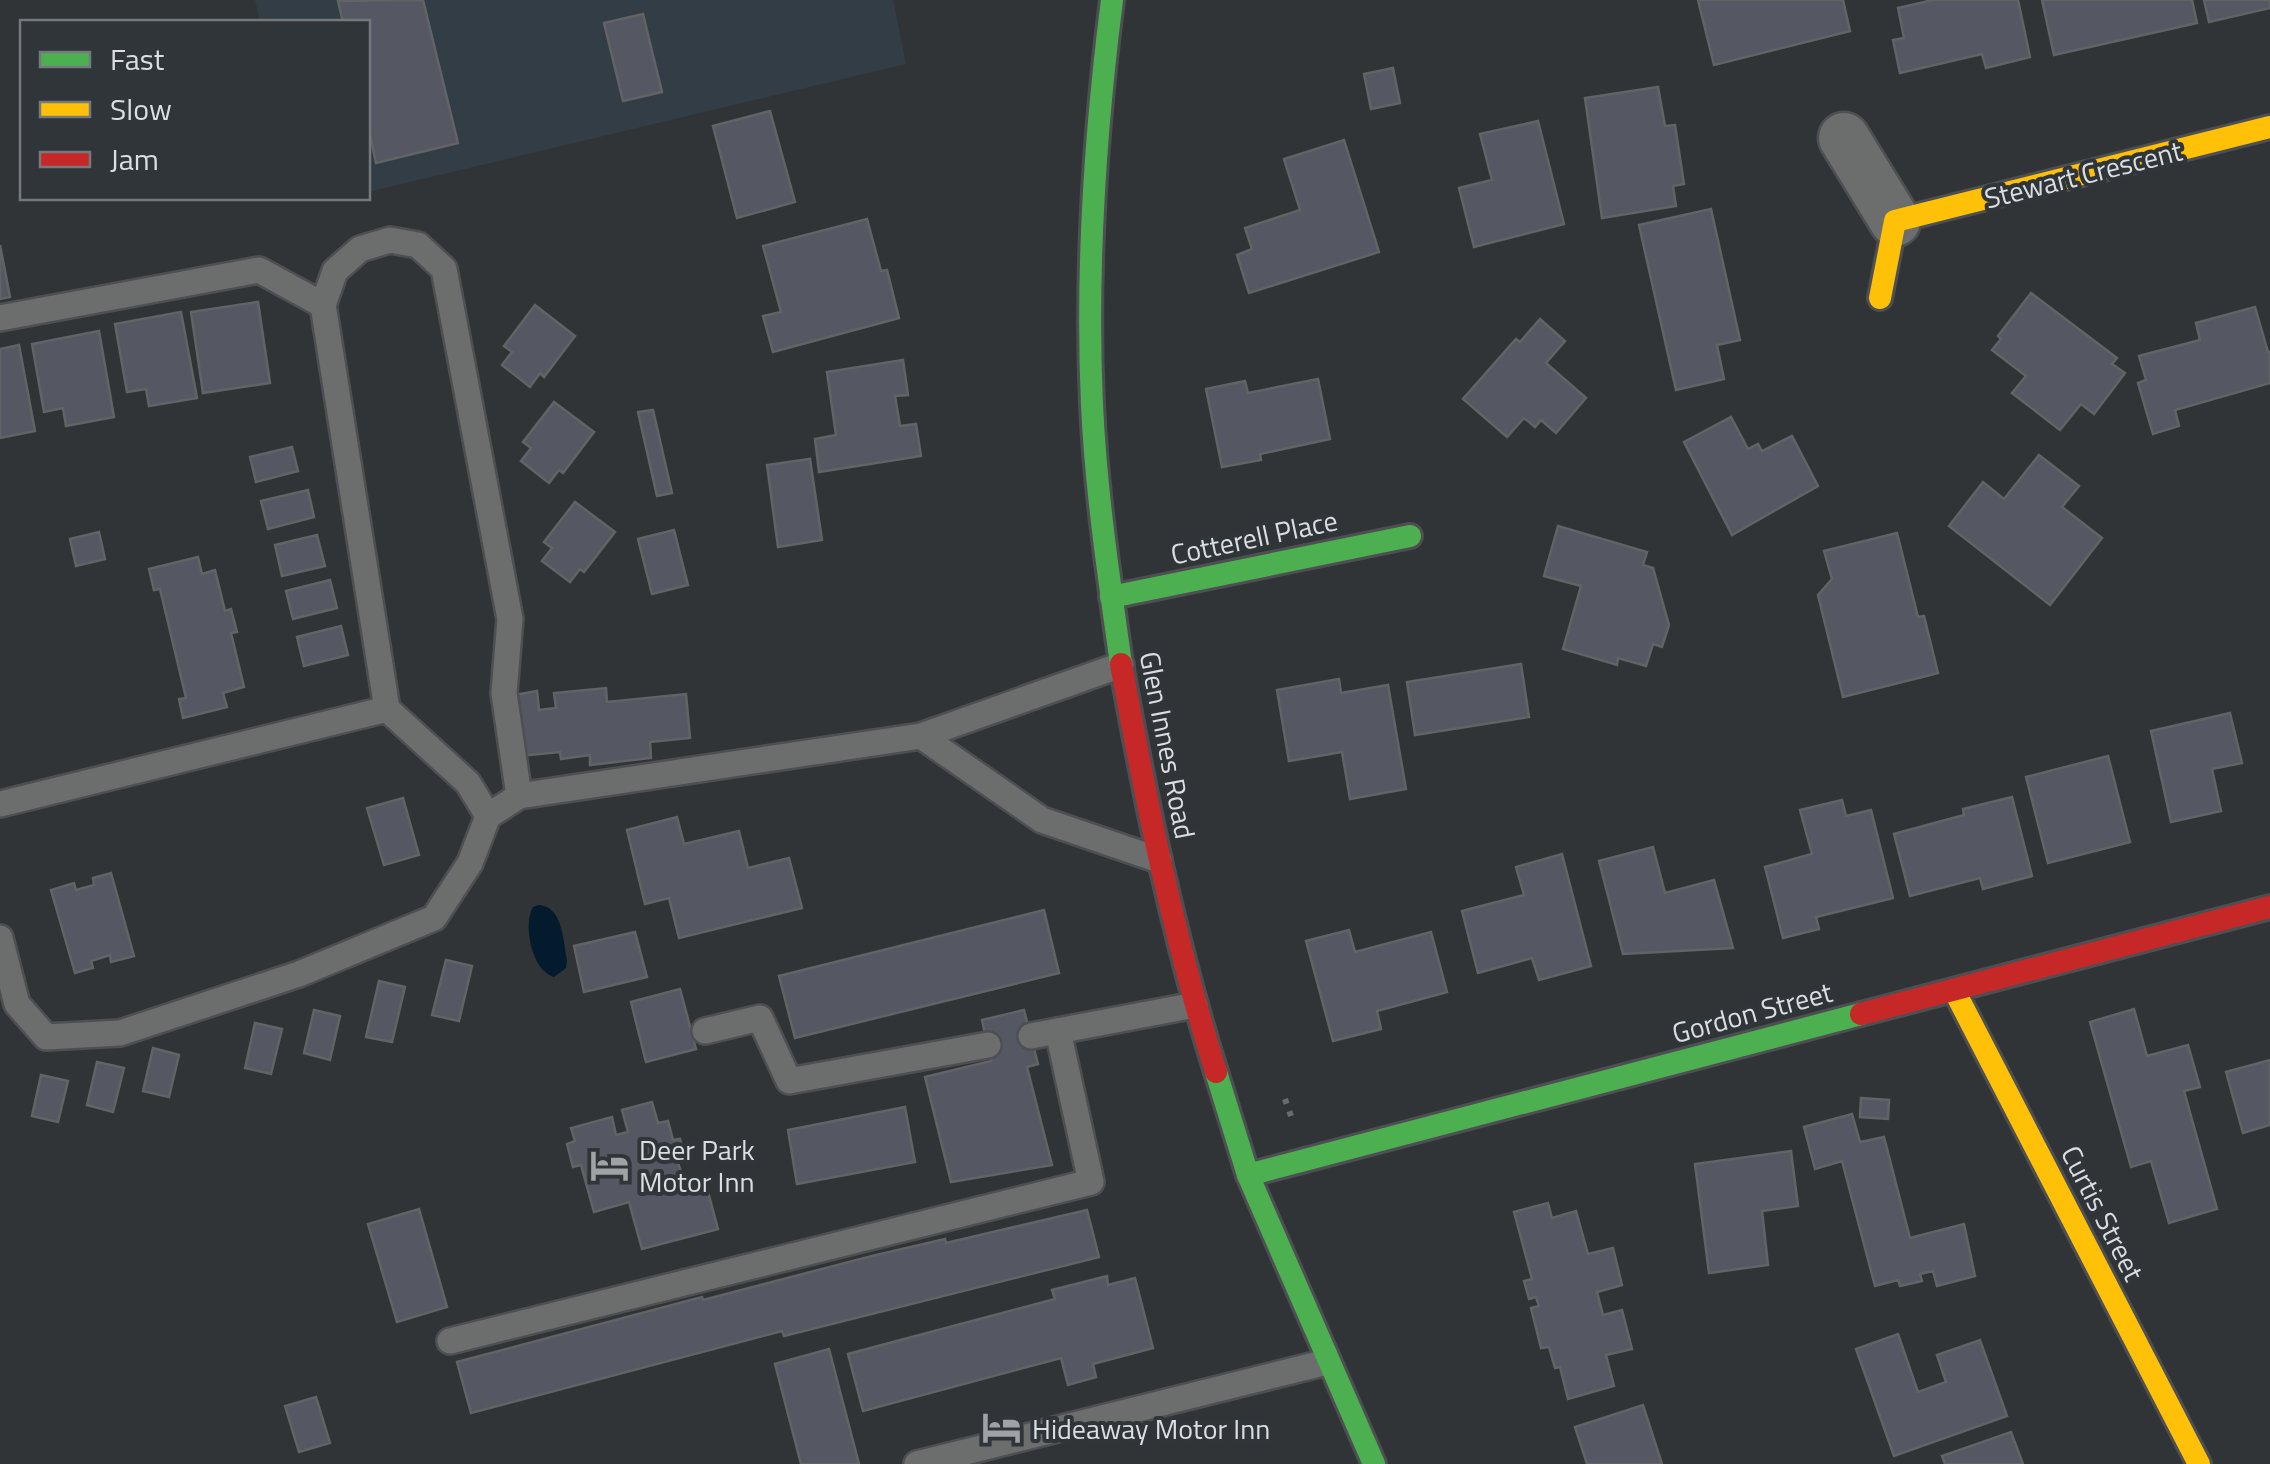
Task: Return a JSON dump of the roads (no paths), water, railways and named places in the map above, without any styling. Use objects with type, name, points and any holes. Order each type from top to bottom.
[{"type":"street","name":"Glen Innes Road","points":[[1112,0],[1101,88],[1092,405],[1110,597],[1121,664],[1159,860],[1195,1006],[1248,1175],[1374,1464]]},
{"type":"street","name":"Stewart Crescent","points":[[1895,221],[2270,127]]},
{"type":"street","points":[[1844,138],[1895,221],[1880,298]]},
{"type":"street","name":"Cotterell Place","points":[[1110,597],[1410,536]]},
{"type":"street","name":"Gordon Street","points":[[1248,1175],[2270,907]]},
{"type":"street","name":"Curtis Street","points":[[1954,990],[2199,1464]]},
{"type":"lane","points":[[488,816],[468,782],[387,709],[323,304],[335,271],[360,249],[390,240],[418,245],[444,269],[510,620],[504,693],[518,796]]},
{"type":"lane","points":[[0,318],[259,270],[323,304]]},
{"type":"lane","points":[[0,938],[17,1004],[46,1037],[120,1032],[299,974],[434,918],[470,863],[488,816],[518,796],[921,736],[1121,664]]},
{"type":"lane","points":[[0,804],[387,709]]},
{"type":"lane","points":[[921,736],[1042,820],[1159,860]]},
{"type":"lane","points":[[1031,1036],[1195,1006]]},
{"type":"lane","points":[[705,1030],[760,1018],[789,1082],[988,1044]]},
{"type":"lane","points":[[450,1341],[1091,1182],[1058,1032]]},
{"type":"lane","points":[[917,1464],[1328,1362]]},
{"type":"water","points":[[539,905],[553,912],[563,934],[566,968],[554,977],[540,967],[529,936],[530,915],[533,907]]},
{"type":"place","name":"Deer Park Motor Inn","points":[[609,1165]]},
{"type":"place","name":"Hideaway Motor Inn","points":[[1002,1428]]}]
